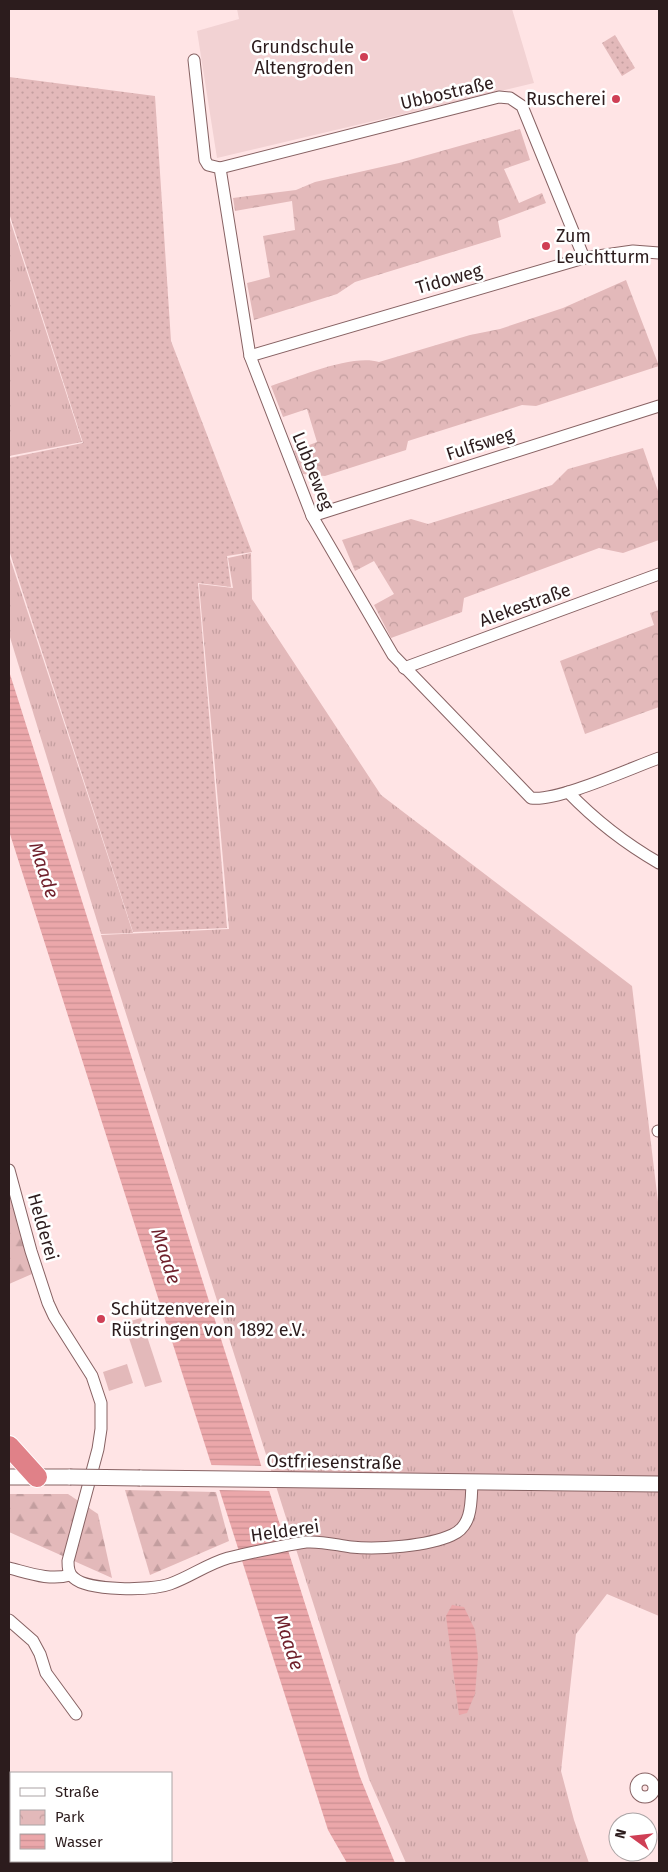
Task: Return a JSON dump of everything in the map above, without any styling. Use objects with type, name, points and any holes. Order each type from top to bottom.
[{"type":"highway","points":[[9,1446],[37,1477]]},
{"type":"main road","name":"Ostfriesenstraße","points":[[9,1477],[659,1484]]},
{"type":"street","points":[[194,60],[205,160],[208,165],[220,168]]},
{"type":"street","name":"Ubbostraße","points":[[220,168],[499,97],[510,98],[522,106],[584,258]]},
{"type":"street","name":"Lubbeweg","points":[[220,168],[250,356],[312,516],[393,655],[404,668],[530,798],[539,799],[568,792]]},
{"type":"street","name":"Tidoweg","points":[[250,356],[584,258],[633,251],[659,253]]},
{"type":"street","name":"Fulfsweg","points":[[312,516],[659,406]]},
{"type":"street","name":"Alekestraße","points":[[404,668],[659,574]]},
{"type":"street","points":[[659,758],[568,792],[587,811],[614,833],[659,863]]},
{"type":"street","name":"Helderei","points":[[9,1170],[31,1251],[48,1303],[54,1316],[92,1376],[101,1403],[101,1429],[98,1449],[68,1561],[70,1575],[82,1583],[143,1590],[169,1584],[204,1566],[228,1558],[300,1543],[326,1542],[351,1547],[387,1548],[452,1535],[461,1529],[467,1521],[470,1511],[472,1482]]},
{"type":"street","name":"Helderei","points":[[9,1568],[50,1577],[61,1578],[70,1575]]},
{"type":"street","points":[[9,1620],[33,1641],[40,1654],[46,1673],[76,1714]]},
{"type":"shaded area","name":"Grundschule Altengroden","points":[[237,9],[512,9],[534,83],[217,158],[197,31],[239,19]]},
{"type":"green space","name":"Ruscherei","points":[[615,35],[635,68],[622,76],[602,43]]},
{"type":"green space","points":[[9,77],[155,96],[171,341],[252,552],[227,556],[231,587],[198,583],[227,928],[133,932],[9,550],[9,458],[83,443],[9,213]]},
{"type":"green space","points":[[520,129],[530,160],[504,169],[519,203],[542,193],[546,203],[498,221],[501,237],[355,282],[337,294],[254,320],[247,283],[270,277],[263,236],[295,230],[292,201],[235,211],[233,198],[296,190],[315,182],[399,163]]},
{"type":"green space","points":[[9,217],[82,442],[9,456]]},
{"type":"green space","points":[[626,280],[659,366],[536,406],[522,405],[408,441],[406,450],[325,476],[303,474],[294,451],[317,442],[307,409],[283,417],[271,386],[340,364],[367,360],[379,362],[470,335],[500,329],[563,308]]},
{"type":"green space","points":[[643,448],[659,494],[659,540],[623,553],[599,548],[464,598],[462,612],[391,638],[374,605],[394,594],[374,561],[355,571],[342,540],[411,519],[428,524],[552,485],[568,469]]},
{"type":"green space","points":[[251,553],[252,599],[381,795],[632,986],[659,1210],[659,1616],[607,1594],[576,1634],[561,1771],[574,1820],[589,1863],[406,1863],[369,1779],[101,935],[229,929],[199,584],[233,588],[228,558]]},
{"type":"green space","points":[[9,555],[133,933],[101,934],[9,634]]},
{"type":"green space","points":[[659,610],[659,707],[585,734],[560,661],[654,625],[650,613]]},
{"type":"green space","points":[[9,1194],[32,1274],[9,1284]]},
{"type":"green space","points":[[141,1318],[162,1382],[145,1387],[124,1323]]},
{"type":"green space","points":[[127,1364],[133,1383],[109,1391],[103,1372]]},
{"type":"green space","points":[[125,1490],[216,1492],[229,1541],[150,1575]]},
{"type":"green space","points":[[9,1494],[68,1494],[98,1514],[112,1578],[9,1532]]},
{"type":"water","name":"Maade","points":[[9,671],[360,1777],[395,1863],[347,1863],[328,1830],[9,831]]},
{"type":"water","points":[[452,1605],[464,1607],[475,1630],[478,1657],[475,1694],[467,1713],[459,1715],[446,1616]]},
{"type":"pier","points":[[209,1465],[264,1466],[272,1491],[217,1490]]},
{"type":"place","name":"Grundschule Altengroden","points":[[364,57]]},
{"type":"place","name":"Ruscherei","points":[[616,99]]},
{"type":"place","name":"Zum Leuchtturm","points":[[546,246]]},
{"type":"place","name":"Schützenverein Rüstringen von 1892 e.V.","points":[[101,1319]]}]
